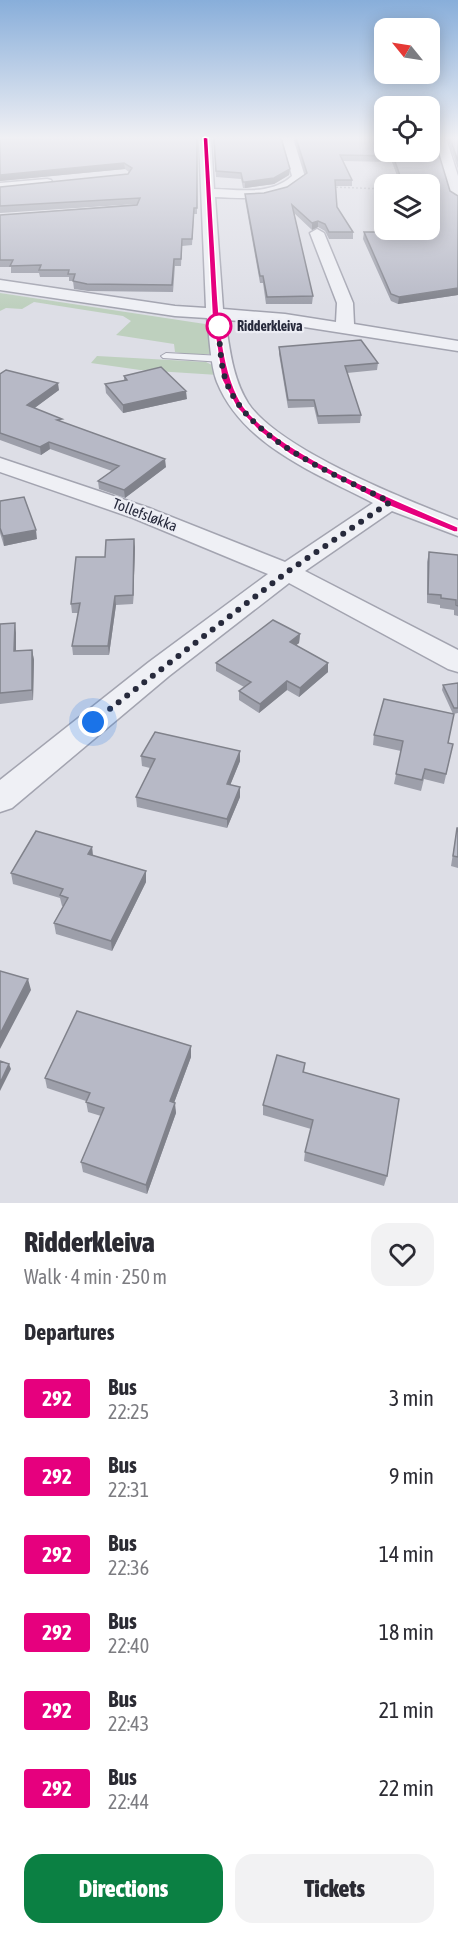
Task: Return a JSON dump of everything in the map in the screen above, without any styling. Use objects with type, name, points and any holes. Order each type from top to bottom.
[{"type":"street","points":[[210,194],[215,314],[226,380],[241,408],[261,429],[295,453],[390,502],[458,529]]},
{"type":"street","points":[[317,233],[345,303],[345,327]]},
{"type":"street","points":[[0,285],[143,307],[271,317],[458,346]]},
{"type":"street","name":"Tollefsløkka","points":[[0,465],[141,513],[287,572],[458,662]]},
{"type":"street","points":[[0,799],[159,669],[287,572],[390,502]]},
{"type":"lane","points":[[166,356],[222,359]]},
{"type":"green space","points":[[0,293],[205,324],[212,330],[211,354],[175,352],[174,344],[116,335],[131,321],[123,316],[34,302],[22,309],[6,308],[0,311]]},
{"type":"green space","points":[[97,356],[206,362],[216,367],[218,375],[140,370],[91,363]]},
{"type":"building","points":[[0,194],[197,194],[192,239],[182,239],[181,259],[174,259],[172,285],[87,284],[73,281],[75,274],[68,274],[69,270],[39,270],[41,265],[10,266],[13,260],[0,260],[0,215],[137,205],[140,198],[0,206]]},
{"type":"building","points":[[245,194],[336,194],[337,207],[353,232],[329,232],[325,224],[318,221],[312,223],[292,205],[313,296],[267,297],[263,276],[260,276]]},
{"type":"building","points":[[440,194],[455,194],[458,196],[458,288],[399,297],[391,294],[364,232],[374,232],[374,240],[440,240]]},
{"type":"building","points":[[361,340],[378,363],[345,366],[361,415],[318,416],[314,400],[288,400],[279,347]]},
{"type":"building","points":[[161,367],[186,391],[123,405],[105,384],[127,380],[124,376]]},
{"type":"building","points":[[6,370],[58,383],[27,405],[62,419],[57,420],[165,459],[124,490],[98,481],[119,466],[49,442],[40,447],[0,433],[0,374]]},
{"type":"building","points":[[24,497],[36,530],[3,536],[0,528],[0,501]]},
{"type":"building","points":[[134,539],[133,595],[115,596],[108,646],[72,646],[80,603],[71,604],[76,557],[105,557],[106,540]]},
{"type":"building","points":[[429,552],[458,555],[458,606],[456,600],[428,594]]},
{"type":"building","points":[[273,620],[300,634],[290,642],[328,663],[300,688],[287,681],[260,704],[239,691],[251,682],[216,663]]},
{"type":"building","points":[[15,623],[14,651],[32,650],[32,690],[0,693],[0,624]]},
{"type":"building","points":[[458,683],[458,708],[454,708],[443,685]]},
{"type":"building","points":[[384,699],[454,714],[448,743],[453,744],[446,774],[425,769],[422,780],[396,774],[403,741],[374,735]]},
{"type":"building","points":[[155,732],[240,751],[227,784],[240,787],[227,819],[136,797],[155,759],[141,756]]},
{"type":"building","points":[[458,828],[458,857],[453,856]]},
{"type":"building","points":[[36,831],[92,847],[88,854],[146,871],[111,941],[54,923],[68,898],[60,895],[63,889],[11,873]]},
{"type":"building","points":[[0,971],[28,979],[0,1034]]},
{"type":"building","points":[[77,1011],[191,1046],[170,1101],[175,1103],[146,1185],[81,1162],[104,1108],[86,1102],[90,1093],[45,1078]]},
{"type":"building","points":[[277,1055],[305,1063],[303,1072],[399,1099],[387,1176],[305,1152],[313,1120],[263,1105]]},
{"type":"building","points":[[0,1061],[9,1064],[0,1083]]},
{"type":"bus line","name":"292","points":[[210,194],[215,314],[223,370],[241,408],[261,429],[295,453],[390,502],[458,529]]},
{"type":"place","name":"Ridderkleiva","points":[[219,326]]},
{"type":"route","points":[[93,722],[287,572],[390,502],[295,453],[261,429],[241,408],[226,380],[218,324],[219,326]]}]
